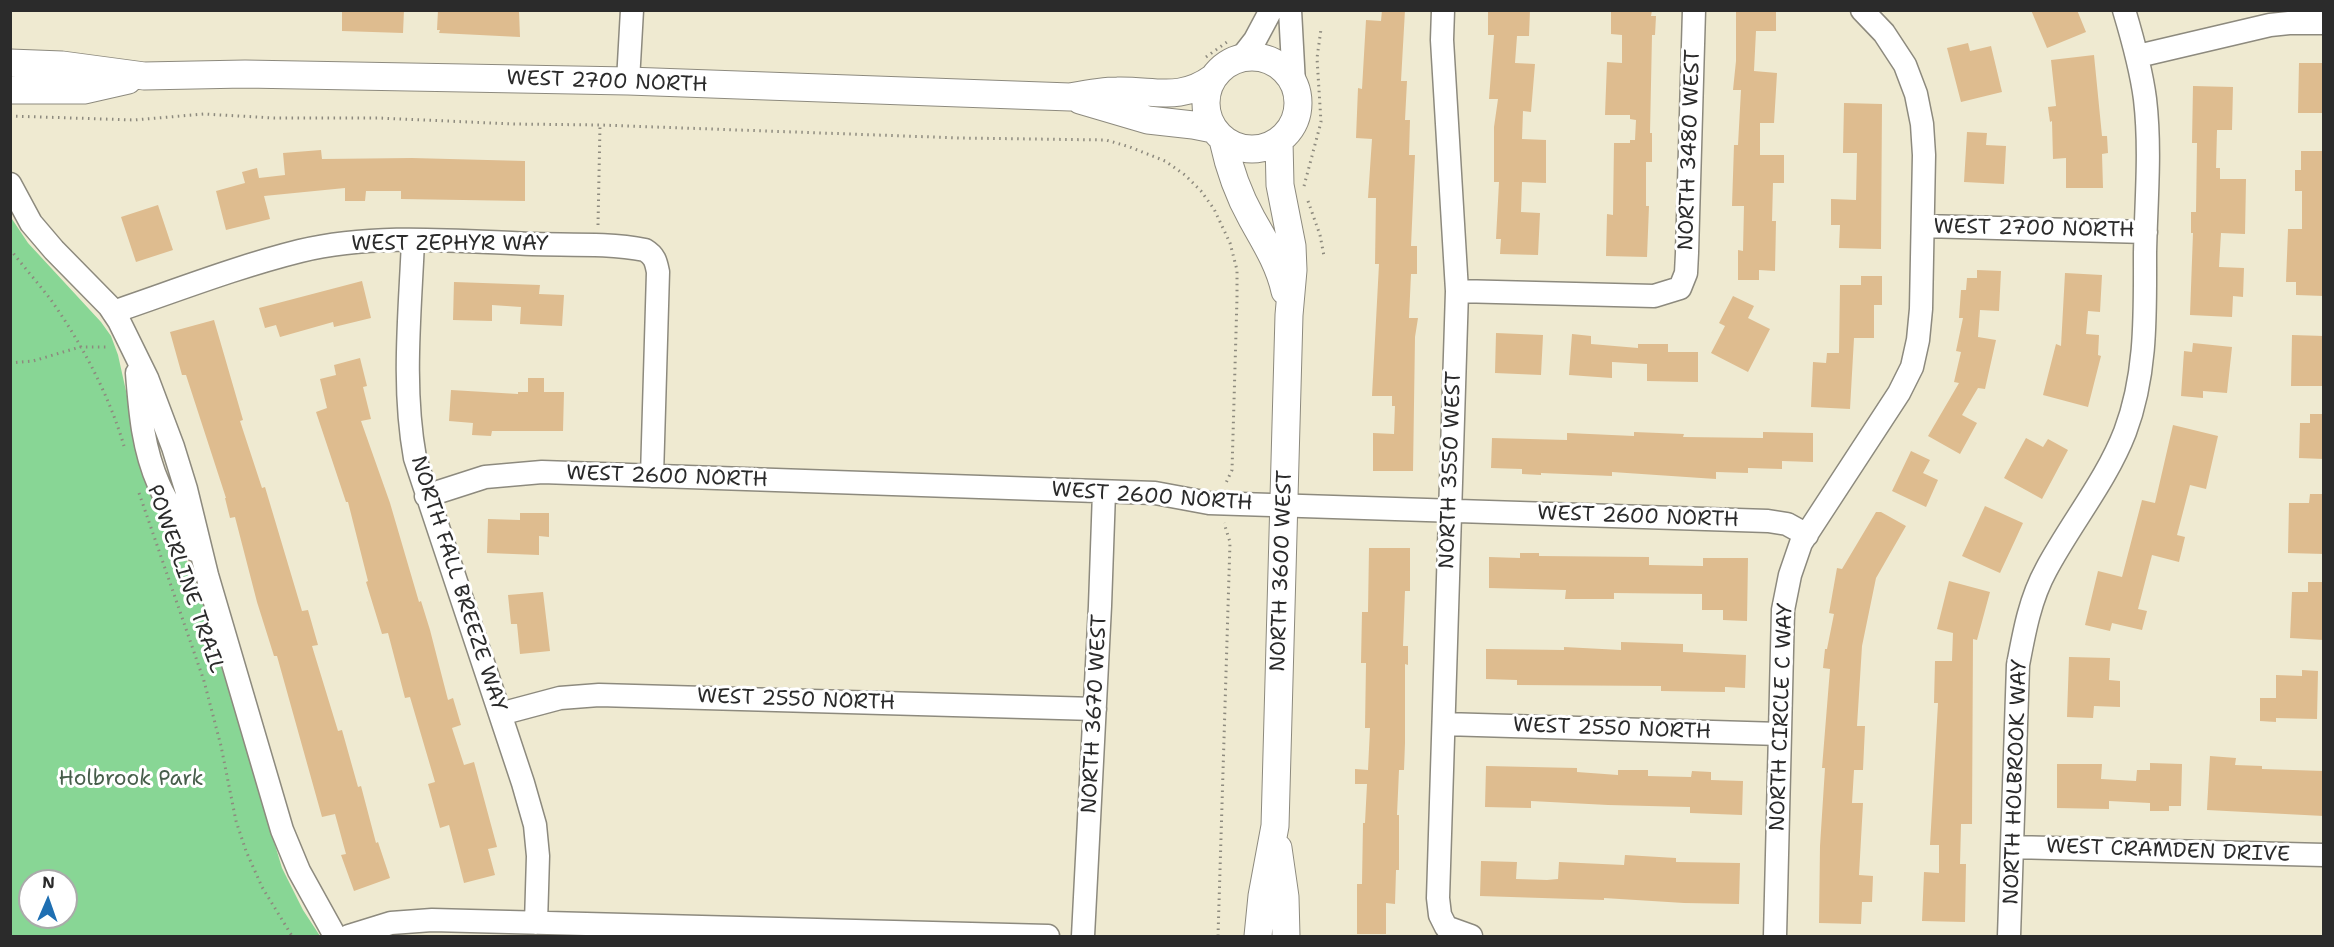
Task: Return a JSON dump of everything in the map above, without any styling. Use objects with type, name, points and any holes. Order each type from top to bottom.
[{"type":"street","points":[[628,81],[632,10]]},
{"type":"street","points":[[1271,10],[1255,40],[1238,49],[1223,67],[1207,70],[1205,106],[1218,135],[1236,147],[1251,150],[1266,148],[1279,141],[1290,129],[1297,115],[1298,99],[1294,84],[1290,10]]},
{"type":"street","name":"NORTH 3550 WEST","points":[[1443,10],[1442,40],[1457,291],[1438,898],[1440,915],[1446,927],[1471,936]]},
{"type":"street","name":"NORTH 3480 WEST","points":[[1457,291],[1654,296],[1680,288],[1686,273],[1694,10]]},
{"type":"street","name":"NORTH CIRCLE C WAY","points":[[1775,936],[1783,610],[1790,575],[1801,543],[1899,393],[1912,366],[1918,340],[1921,309],[1922,124],[1916,94],[1905,66],[1884,33],[1862,10]]},
{"type":"street","name":"NORTH HOLBROOK WAY","points":[[2009,936],[2018,665],[2023,638],[2032,603],[2045,571],[2106,472],[2124,433],[2135,400],[2142,361],[2146,232],[2145,99],[2138,56],[2124,10]]},
{"type":"street","points":[[2138,56],[2270,25],[2289,22],[2324,24]]},
{"type":"street","points":[[1238,49],[1272,62],[1285,71],[1294,84]]},
{"type":"street","name":"WEST 2700 NORTH","points":[[10,63],[62,65],[144,76],[245,74],[628,81],[1070,97],[1117,91],[1179,93],[1191,91],[1207,70]]},
{"type":"street","name":"WEST 2700 NORTH","points":[[10,90],[84,90],[144,76]]},
{"type":"street","name":"WEST 2700 NORTH","points":[[1070,97],[1148,120],[1193,124],[1218,135]]},
{"type":"street","name":"NORTH 3600 WEST","points":[[1218,135],[1240,196],[1279,270],[1289,315]]},
{"type":"street","name":"NORTH 3600 WEST","points":[[1258,936],[1262,896],[1275,826],[1289,315],[1293,270],[1289,229],[1280,184],[1279,141]]},
{"type":"street","points":[[10,184],[31,223],[113,312],[122,346],[137,373],[142,426],[151,465],[168,504],[207,575],[282,830],[299,871],[336,936]]},
{"type":"street","name":"WEST 2700 NORTH","points":[[1923,226],[2146,232]]},
{"type":"street","name":"WEST ZEPHYR WAY","points":[[113,312],[259,262],[302,251],[375,241],[598,246],[645,250],[652,254],[656,261],[658,282],[652,476]]},
{"type":"street","name":"NORTH FALL BREEZE WAY","points":[[413,241],[408,409],[415,458],[535,825],[538,856],[536,923]]},
{"type":"street","name":"WEST 2600 NORTH","points":[[426,496],[465,482],[503,474],[542,472],[1155,493],[1209,503],[1283,506],[1768,520],[1787,524],[1807,535]]},
{"type":"street","name":"NORTH 3670 WEST","points":[[1083,936],[1104,492]]},
{"type":"street","name":"WEST 2550 NORTH","points":[[500,714],[560,698],[599,695],[1095,709]]},
{"type":"street","name":"WEST 2550 NORTH","points":[[1444,724],[1780,734]]},
{"type":"street","name":"NORTH 3600 WEST","points":[[1275,826],[1285,897],[1286,936]]},
{"type":"street","name":"WEST CRAMDEN DRIVE","points":[[2012,847],[2324,855]]},
{"type":"street","points":[[349,936],[371,928],[411,921],[1047,936]]},
{"type":"path","points":[[1321,29],[1317,58],[1321,122],[1304,186],[1320,235],[1324,256]]},
{"type":"path","points":[[1207,70],[1218,46],[1238,49]]},
{"type":"path","points":[[10,116],[134,120],[204,114],[274,118],[379,118],[960,138],[1106,140],[1130,147],[1165,160],[1185,175],[1214,209],[1230,243],[1237,270],[1232,470],[1225,485],[1224,495]]},
{"type":"path","points":[[598,246],[600,125]]},
{"type":"path","points":[[10,249],[51,300],[80,347],[108,403],[126,453]]},
{"type":"path","points":[[10,363],[33,361],[80,347],[122,346]]},
{"type":"path","name":"POWERLINE TRAIL","points":[[136,486],[204,681],[221,746],[236,820],[246,851],[262,887],[292,936]]},
{"type":"path","points":[[1218,936],[1230,542],[1224,526],[1224,515]]},
{"type":"green space","name":"Holbrook Park","points":[[10,216],[28,243],[101,322],[111,336],[118,355],[132,418],[199,592],[282,868],[303,910],[320,936],[11,936]]},
{"type":"building","points":[[342,10],[404,10],[403,33],[342,31]]},
{"type":"building","points":[[438,10],[519,11],[520,37],[439,33],[440,30],[437,30]]},
{"type":"building","points":[[1382,10],[1405,10],[1401,81],[1407,81],[1405,120],[1410,120],[1409,155],[1415,155],[1411,246],[1417,246],[1417,274],[1411,274],[1409,318],[1418,318],[1415,337],[1413,471],[1373,471],[1373,433],[1394,434],[1395,406],[1392,406],[1392,396],[1372,396],[1379,264],[1375,264],[1376,198],[1368,198],[1372,139],[1356,138],[1358,88],[1362,89],[1366,20],[1381,21]]},
{"type":"building","points":[[1488,10],[1530,10],[1529,36],[1517,36],[1515,63],[1535,64],[1531,112],[1523,111],[1522,139],[1546,140],[1546,183],[1522,182],[1521,212],[1540,213],[1538,255],[1500,254],[1501,239],[1496,239],[1499,182],[1494,182],[1494,127],[1498,99],[1489,99],[1494,35],[1488,35]]},
{"type":"building","points":[[1611,10],[1652,10],[1651,16],[1656,16],[1655,35],[1652,35],[1650,133],[1652,133],[1652,162],[1646,162],[1646,206],[1649,206],[1647,257],[1606,256],[1607,214],[1613,215],[1614,143],[1630,143],[1630,140],[1635,140],[1636,120],[1630,119],[1630,115],[1605,115],[1607,62],[1622,63],[1622,35],[1611,34]]},
{"type":"building","points":[[1736,10],[1776,10],[1776,31],[1756,31],[1754,71],[1777,73],[1774,123],[1760,123],[1760,155],[1784,155],[1784,183],[1773,183],[1772,221],[1776,221],[1775,271],[1759,270],[1759,280],[1738,280],[1738,250],[1743,251],[1744,206],[1732,206],[1734,145],[1738,145],[1741,90],[1733,90],[1736,61]]},
{"type":"building","points":[[2031,10],[2077,10],[2086,32],[2047,48]]},
{"type":"building","points":[[1968,43],[1970,51],[1991,46],[2002,92],[1961,102],[1947,48]]},
{"type":"building","points":[[2094,55],[2102,136],[2107,136],[2108,153],[2102,154],[2103,188],[2066,188],[2066,158],[2053,159],[2052,121],[2050,122],[2048,107],[2056,106],[2051,60]]},
{"type":"building","points":[[2299,63],[2324,63],[2324,113],[2298,113]]},
{"type":"building","points":[[2193,86],[2233,87],[2232,130],[2217,130],[2216,168],[2220,168],[2220,179],[2246,179],[2245,234],[2221,233],[2219,267],[2244,268],[2243,297],[2233,296],[2232,317],[2190,315],[2193,233],[2191,233],[2191,212],[2196,212],[2197,143],[2192,143]]},
{"type":"building","points":[[1844,103],[1882,104],[1881,249],[1839,248],[1840,225],[1831,225],[1831,199],[1856,200],[1857,153],[1843,153]]},
{"type":"building","points":[[1967,132],[1987,133],[1986,145],[2006,146],[2004,184],[1964,182]]},
{"type":"building","points":[[321,150],[322,159],[412,158],[525,161],[525,201],[401,199],[401,191],[366,191],[365,201],[345,201],[345,188],[264,196],[270,219],[226,230],[216,191],[245,183],[242,172],[257,168],[259,178],[285,175],[283,153]]},
{"type":"building","points":[[2301,151],[2324,151],[2324,296],[2296,295],[2296,282],[2286,282],[2288,229],[2302,229],[2302,191],[2295,191],[2295,170],[2301,170]]},
{"type":"building","points":[[158,205],[173,250],[136,262],[121,217]]},
{"type":"building","points":[[1977,270],[2001,271],[1999,311],[1980,310],[1978,337],[1996,340],[1985,389],[1978,388],[1962,415],[1977,423],[1960,454],[1928,436],[1959,383],[1954,382],[1961,352],[1956,351],[1963,318],[1959,318],[1961,290],[1966,290],[1967,278],[1977,278]]},
{"type":"building","points":[[2065,273],[2102,275],[2100,312],[2088,311],[2086,334],[2099,335],[2098,355],[2101,356],[2088,407],[2043,395],[2056,344],[2061,346]]},
{"type":"building","points":[[1861,276],[1882,276],[1882,305],[1874,305],[1874,338],[1854,338],[1850,409],[1811,407],[1813,362],[1826,363],[1827,353],[1839,353],[1840,285],[1861,285]]},
{"type":"building","points":[[362,281],[371,318],[334,327],[333,322],[280,337],[276,325],[265,328],[259,308]]},
{"type":"building","points":[[454,282],[540,285],[539,294],[564,295],[562,326],[520,324],[521,307],[492,305],[492,321],[453,320]]},
{"type":"building","points":[[1733,296],[1754,306],[1748,318],[1770,329],[1748,372],[1711,353],[1725,326],[1719,323]]},
{"type":"building","points":[[214,320],[243,420],[240,421],[262,488],[265,487],[302,611],[308,610],[318,645],[312,646],[338,731],[342,730],[358,787],[361,786],[376,843],[378,842],[390,878],[354,891],[341,855],[346,854],[335,814],[322,817],[277,656],[274,656],[257,602],[235,517],[230,518],[226,498],[186,375],[182,375],[170,332]]},
{"type":"building","points":[[1496,333],[1543,335],[1541,375],[1495,373]]},
{"type":"building","points":[[1572,334],[1591,336],[1591,344],[1638,348],[1638,344],[1668,344],[1668,352],[1698,352],[1698,382],[1647,381],[1647,364],[1612,362],[1612,378],[1569,375]]},
{"type":"building","points":[[2292,335],[2324,336],[2324,386],[2291,386]]},
{"type":"building","points":[[2193,343],[2232,347],[2227,393],[2203,391],[2203,398],[2181,396],[2184,351],[2192,352]]},
{"type":"building","points":[[360,358],[367,386],[363,387],[371,419],[361,421],[390,503],[419,602],[421,601],[448,700],[453,698],[461,725],[452,728],[464,765],[474,762],[497,847],[488,849],[495,875],[464,883],[449,825],[440,828],[428,784],[435,782],[410,697],[405,698],[388,633],[382,634],[366,582],[368,581],[348,502],[346,502],[316,412],[327,408],[320,379],[336,375],[334,365]]},
{"type":"building","points":[[528,378],[544,378],[544,392],[564,392],[563,431],[492,431],[491,436],[472,435],[473,423],[449,421],[451,390],[518,394],[518,392],[528,392]]},
{"type":"building","points":[[2310,414],[2324,414],[2324,459],[2299,458],[2300,423],[2310,423]]},
{"type":"building","points":[[2173,425],[2218,436],[2206,489],[2190,485],[2177,535],[2185,537],[2179,562],[2152,555],[2138,609],[2147,611],[2142,630],[2112,623],[2110,631],[2085,625],[2098,571],[2122,577],[2142,500],[2155,503]]},
{"type":"building","points":[[1634,432],[1684,434],[1683,437],[1763,438],[1763,432],[1813,433],[1813,462],[1782,461],[1782,469],[1748,468],[1748,473],[1716,472],[1716,479],[1612,472],[1612,476],[1541,473],[1541,475],[1522,474],[1522,469],[1491,468],[1492,438],[1567,440],[1567,433],[1634,436]]},
{"type":"building","points":[[2026,438],[2043,447],[2048,439],[2068,450],[2042,499],[2004,478]]},
{"type":"building","points":[[1911,451],[1930,460],[1923,473],[1938,480],[1926,507],[1892,491]]},
{"type":"building","points":[[2310,494],[2324,494],[2324,554],[2288,553],[2289,503],[2309,503]]},
{"type":"building","points":[[1985,506],[2023,523],[2000,573],[1962,556]]},
{"type":"building","points":[[1876,512],[1881,512],[1906,526],[1876,578],[1862,646],[1857,726],[1865,726],[1863,770],[1854,770],[1852,803],[1863,803],[1859,875],[1873,876],[1872,902],[1862,902],[1861,924],[1819,923],[1820,846],[1825,768],[1822,768],[1830,669],[1823,668],[1825,649],[1827,649],[1834,614],[1829,613],[1837,568],[1842,569]]},
{"type":"building","points":[[520,513],[549,513],[549,537],[539,536],[539,555],[487,553],[488,519],[520,520]]},
{"type":"building","points":[[1369,548],[1410,548],[1410,591],[1405,591],[1403,646],[1408,646],[1408,665],[1405,664],[1404,770],[1399,770],[1397,815],[1399,815],[1399,870],[1396,870],[1395,904],[1386,903],[1386,934],[1357,934],[1357,884],[1362,884],[1363,823],[1365,823],[1367,784],[1355,784],[1355,769],[1368,770],[1370,728],[1365,728],[1366,663],[1361,663],[1362,612],[1368,612]]},
{"type":"building","points":[[1520,553],[1539,553],[1539,556],[1649,557],[1649,565],[1703,566],[1703,558],[1748,558],[1747,621],[1723,620],[1723,610],[1702,610],[1702,594],[1614,593],[1614,599],[1565,599],[1566,590],[1489,588],[1489,557],[1520,558]]},
{"type":"building","points":[[1949,581],[1990,592],[1977,640],[1973,639],[1972,824],[1961,824],[1960,864],[1966,864],[1965,922],[1922,921],[1924,872],[1939,873],[1939,845],[1930,845],[1938,703],[1934,703],[1935,661],[1952,661],[1953,633],[1937,629]]},
{"type":"building","points":[[2308,582],[2324,582],[2324,640],[2290,638],[2292,592],[2308,592]]},
{"type":"building","points":[[543,592],[550,651],[520,654],[517,624],[511,624],[508,595]]},
{"type":"building","points":[[1621,642],[1683,644],[1683,652],[1746,655],[1745,688],[1725,687],[1725,692],[1661,691],[1661,686],[1517,685],[1517,680],[1486,679],[1486,649],[1564,650],[1564,647],[1621,650]]},
{"type":"building","points":[[2069,657],[2110,658],[2109,680],[2120,681],[2120,707],[2094,706],[2093,718],[2067,717]]},
{"type":"building","points":[[2302,670],[2318,671],[2317,719],[2276,718],[2276,722],[2260,721],[2260,698],[2276,698],[2276,675],[2302,676]]},
{"type":"building","points":[[2210,756],[2236,758],[2235,765],[2262,766],[2262,769],[2324,771],[2324,816],[2207,810]]},
{"type":"building","points":[[2150,763],[2182,764],[2181,806],[2169,806],[2169,811],[2150,811],[2150,803],[2109,801],[2109,809],[2057,808],[2057,764],[2102,764],[2101,779],[2136,781],[2137,770],[2150,770]]},
{"type":"building","points":[[1486,766],[1577,768],[1577,772],[1618,775],[1618,770],[1648,770],[1648,776],[1691,777],[1692,771],[1711,772],[1711,780],[1743,781],[1742,815],[1690,813],[1690,807],[1531,801],[1531,808],[1485,807]]},
{"type":"building","points":[[1625,855],[1676,858],[1676,862],[1740,863],[1739,904],[1604,898],[1604,900],[1480,896],[1481,861],[1517,862],[1516,879],[1547,880],[1558,879],[1559,862],[1624,865]]}]
